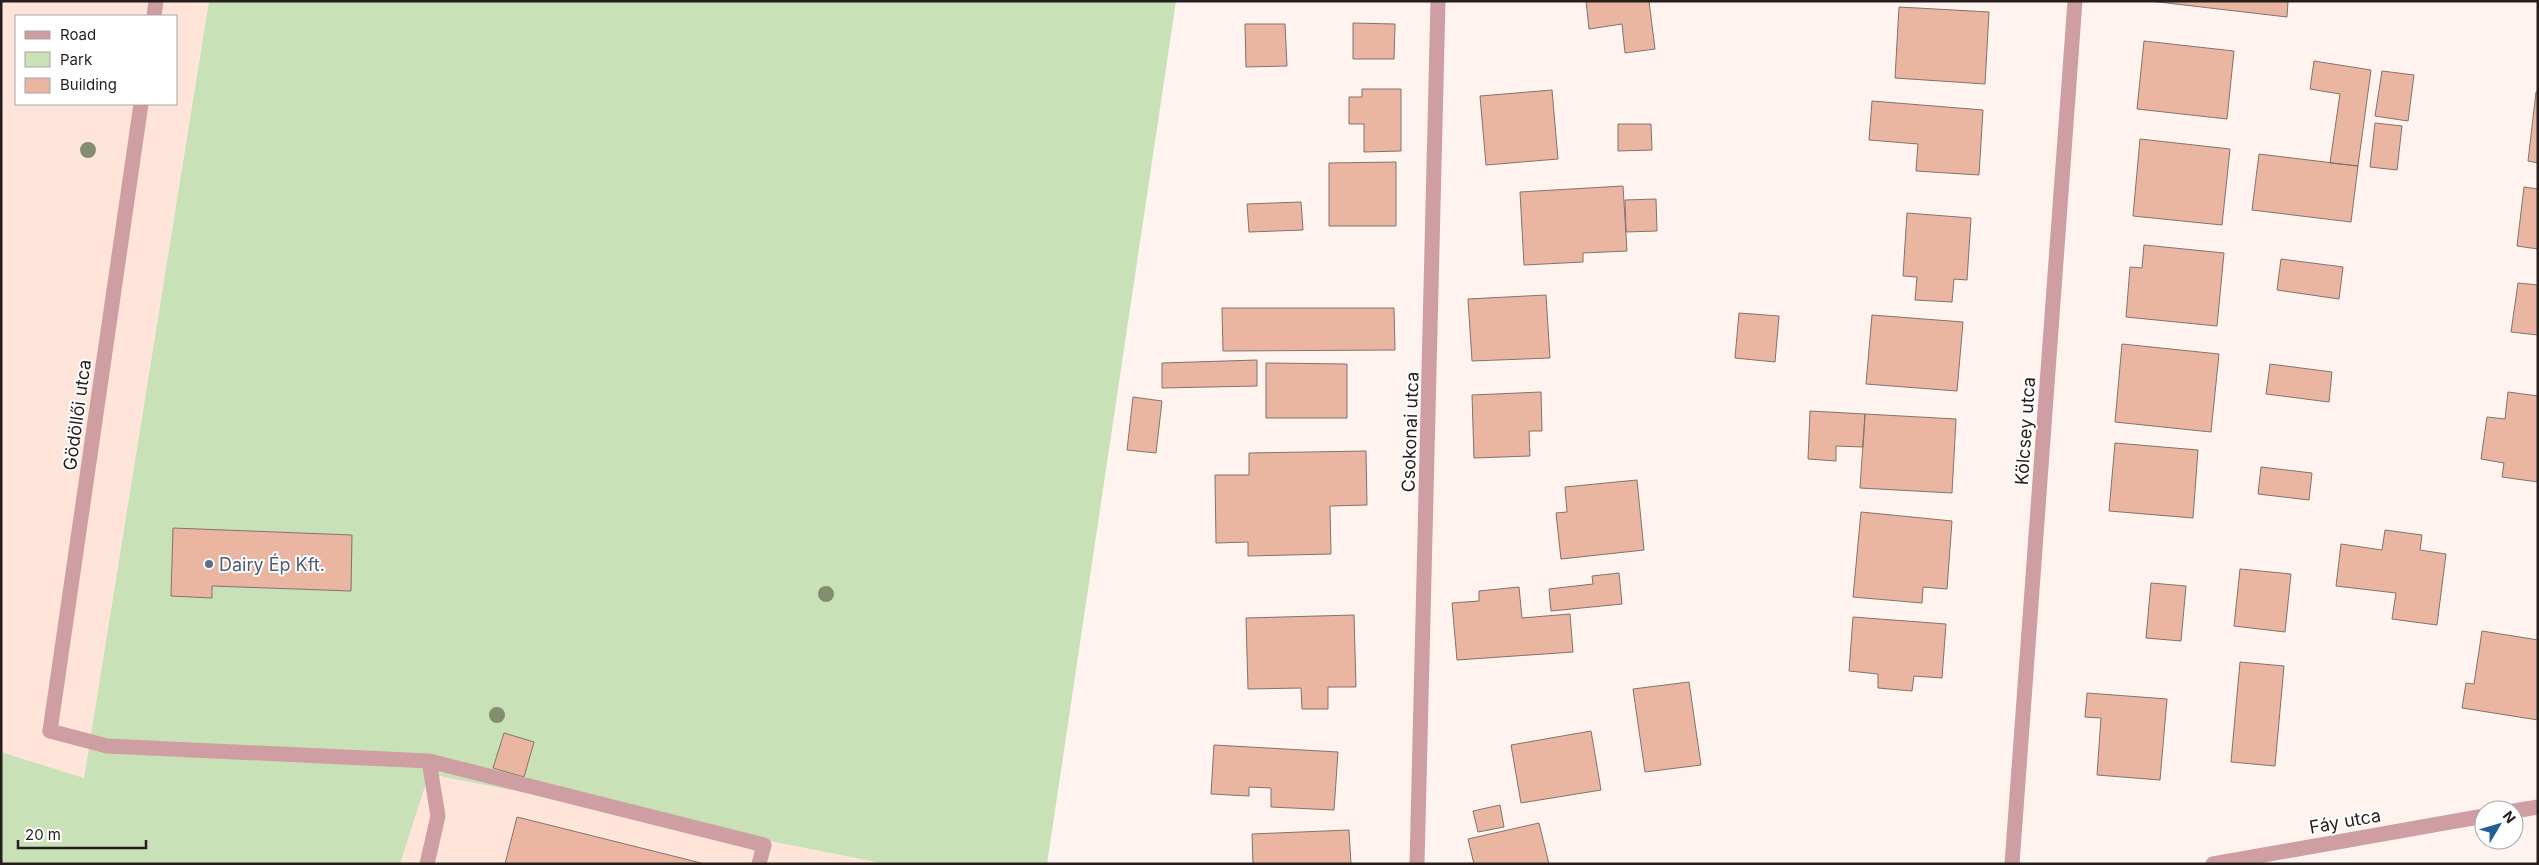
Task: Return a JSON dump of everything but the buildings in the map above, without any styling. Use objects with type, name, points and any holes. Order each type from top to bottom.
[{"type":"street","points":[[154,15],[156,1]]},
{"type":"street","name":"Csokonai utca","points":[[1417,864],[1438,1]]},
{"type":"street","name":"Kölcsey utca","points":[[2012,864],[2075,1]]},
{"type":"street","name":"Gödöllői utca","points":[[141,105],[50,731],[107,746],[429,761]]},
{"type":"street","points":[[427,864],[438,816],[429,761],[764,845],[759,864]]},
{"type":"street","points":[[2524,809],[2538,806]]},
{"type":"street","name":"Fáy utca","points":[[2213,864],[2474,818]]},
{"type":"shaded area","points":[[1,1],[209,1],[84,778],[1,752]]},
{"type":"shaded area","points":[[429,774],[886,864],[400,864]]},
{"type":"green space","points":[[209,1],[1176,1],[1047,864],[886,864],[429,774],[400,864],[1,864],[1,752],[84,778]]},
{"type":"place","name":"Dairy Ép Kft.","points":[[209,564]]}]
